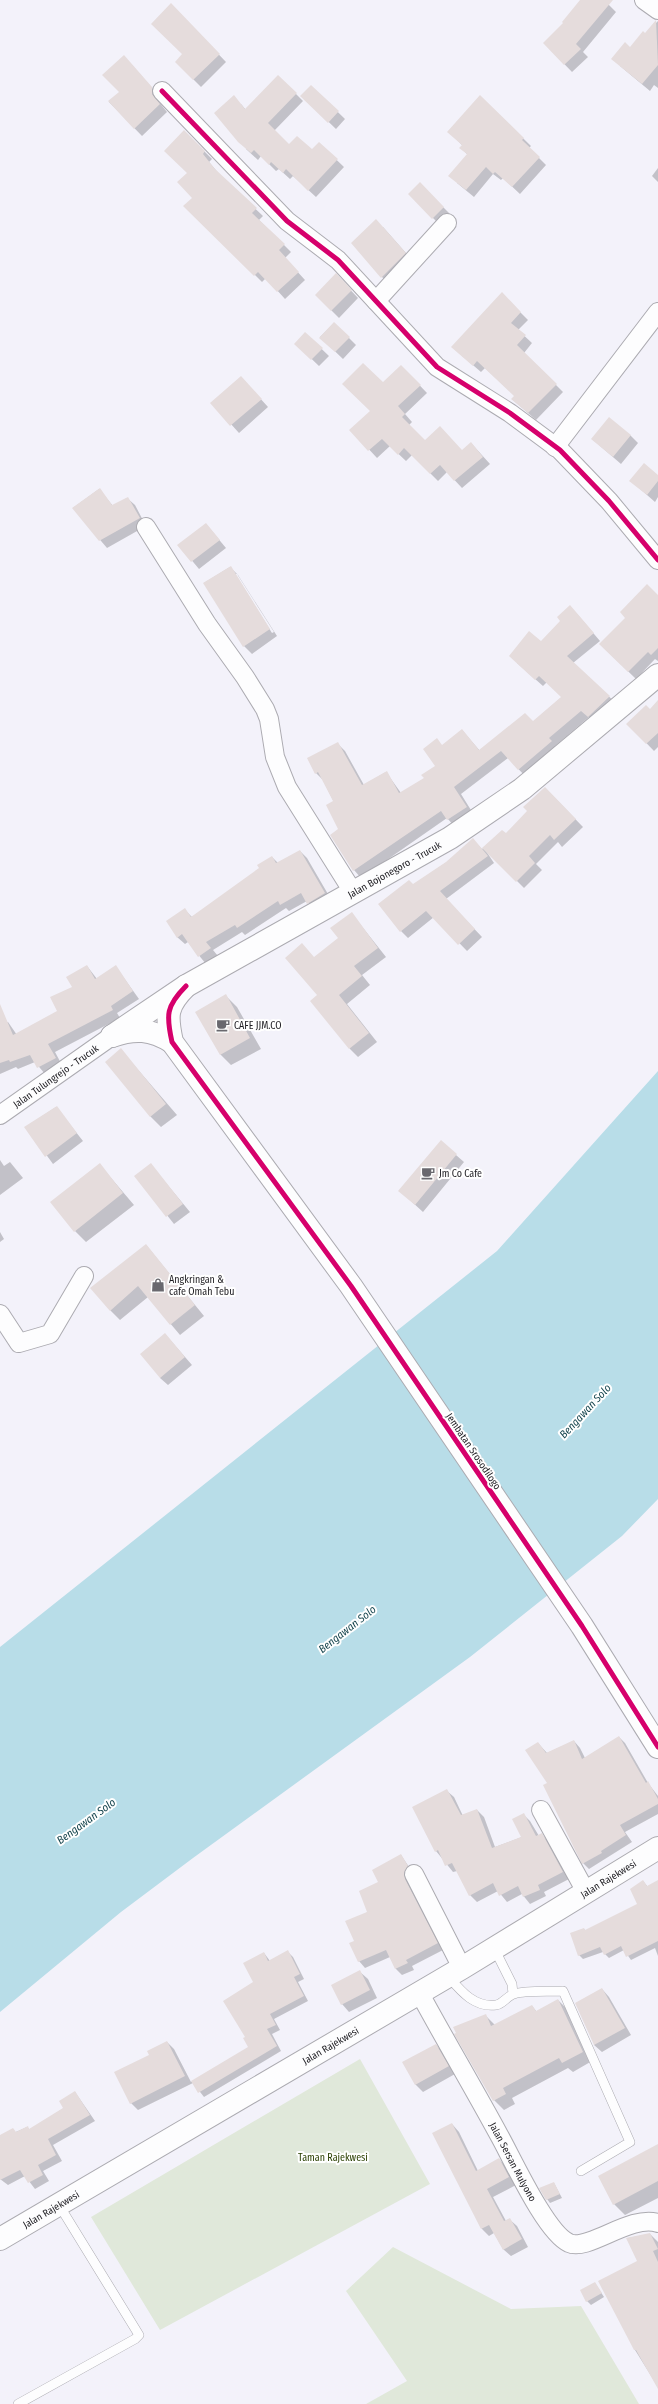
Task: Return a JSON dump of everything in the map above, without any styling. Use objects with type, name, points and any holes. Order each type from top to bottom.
[{"type":"main road","name":"Jalan Bojonegoro - Trucuk","points":[[112,1036],[186,986],[450,838],[522,789],[658,675]]},
{"type":"main road","points":[[172,1042],[168,1024],[169,1007],[186,986]]},
{"type":"main road","points":[[112,1036],[128,1031],[143,1030],[154,1032],[172,1042]]},
{"type":"main road","name":"Jembatan Srosodilogo","points":[[172,1042],[351,1286],[582,1626],[658,1747]]},
{"type":"main road","name":"Jalan Rajekwesi","points":[[0,2239],[455,1972],[658,1848]]},
{"type":"street","points":[[644,0],[658,10]]},
{"type":"street","points":[[162,91],[287,221],[338,260],[437,366],[510,413],[555,447],[609,501],[658,560]]},
{"type":"street","points":[[376,301],[447,223]]},
{"type":"street","points":[[555,447],[658,312]]},
{"type":"street","points":[[146,527],[207,624],[265,709],[269,719],[275,757],[287,787],[353,892]]},
{"type":"street","name":"Jalan Tulungrejo - Trucuk","points":[[0,1115],[112,1036]]},
{"type":"street","points":[[0,1314],[19,1343],[50,1334],[84,1276]]},
{"type":"street","points":[[541,1810],[586,1892]]},
{"type":"street","points":[[414,1874],[455,1972]]},
{"type":"street","name":"Jalan Sersan Mulyono","points":[[419,1992],[523,2180],[552,2228],[562,2238],[569,2244],[581,2244],[636,2223],[646,2221],[658,2223]]},
{"type":"lane","points":[[494,1948],[510,1978],[513,1994]]},
{"type":"lane","points":[[455,1972],[465,1996],[475,2001],[496,2005],[513,1994],[563,1991],[630,2142],[581,2171]]},
{"type":"lane","points":[[18,2404],[135,2339],[139,2335],[138,2331],[58,2205]]},
{"type":"green space","name":"Taman Rajekwesi","points":[[360,2059],[430,2184],[160,2330],[91,2217]]},
{"type":"green space","points":[[393,2247],[511,2309],[581,2306],[639,2404],[366,2404],[407,2381],[346,2291]]},
{"type":"water","name":"Bengawan Solo","points":[[658,1071],[658,1499],[622,1536],[470,1657],[121,1912],[0,2012],[0,1647],[497,1251]]},
{"type":"building","points":[[580,0],[613,0],[576,44],[581,49],[564,65],[543,43],[563,23],[562,22]]},
{"type":"building","points":[[171,3],[220,54],[193,80],[175,62],[182,54],[151,24]]},
{"type":"building","points":[[656,20],[658,65],[642,84],[611,59],[625,42],[630,47],[643,31],[645,33]]},
{"type":"building","points":[[124,55],[152,87],[152,94],[160,104],[134,129],[108,101],[119,92],[102,75]]},
{"type":"building","points":[[278,75],[297,93],[268,123],[289,144],[297,136],[312,149],[319,142],[338,159],[308,191],[286,169],[283,173],[271,162],[269,165],[254,150],[251,153],[238,142],[214,113],[234,95],[245,109]]},
{"type":"building","points":[[311,85],[339,111],[328,123],[300,96]]},
{"type":"building","points":[[480,95],[524,138],[522,140],[540,157],[512,187],[495,172],[493,174],[486,167],[466,190],[448,176],[467,154],[459,148],[462,145],[447,132]]},
{"type":"building","points":[[184,130],[205,151],[203,154],[215,169],[257,208],[252,213],[285,244],[279,250],[299,272],[277,292],[258,272],[254,276],[183,206],[192,198],[177,182],[187,173],[164,151]]},
{"type":"building","points":[[420,182],[444,207],[432,219],[408,194]]},
{"type":"building","points":[[376,219],[406,253],[381,278],[351,243]]},
{"type":"building","points":[[336,273],[352,290],[331,311],[315,295]]},
{"type":"building","points":[[502,292],[521,312],[511,323],[526,335],[517,345],[557,384],[528,413],[511,399],[514,396],[477,361],[473,366],[451,347]]},
{"type":"building","points":[[334,322],[350,337],[335,352],[319,338]]},
{"type":"building","points":[[305,332],[323,348],[311,360],[294,344]]},
{"type":"building","points":[[363,363],[383,382],[401,365],[421,385],[398,406],[405,414],[402,417],[425,440],[440,426],[462,450],[471,442],[483,457],[454,481],[440,465],[430,474],[404,448],[398,455],[382,439],[368,451],[349,430],[370,411],[342,384]]},
{"type":"building","points":[[241,376],[262,399],[230,426],[210,403]]},
{"type":"building","points":[[609,417],[631,435],[613,457],[591,439]]},
{"type":"building","points":[[644,463],[658,475],[658,481],[647,495],[629,481]]},
{"type":"building","points":[[100,488],[112,505],[128,497],[140,518],[99,541],[72,508]]},
{"type":"building","points":[[206,523],[220,540],[191,562],[177,545]]},
{"type":"building","points":[[231,566],[270,629],[243,647],[203,583]]},
{"type":"building","points":[[647,584],[658,595],[658,648],[651,655],[648,652],[628,672],[599,644],[625,618],[620,612]]},
{"type":"building","points":[[570,605],[594,633],[567,656],[610,696],[588,717],[581,711],[549,738],[552,741],[518,770],[501,751],[454,787],[467,807],[447,820],[441,811],[353,871],[330,835],[338,829],[326,805],[333,801],[318,772],[315,774],[307,758],[338,742],[362,785],[387,771],[399,793],[424,778],[421,775],[435,766],[423,749],[437,738],[442,745],[462,729],[479,750],[525,713],[533,721],[561,697],[539,676],[535,680],[509,656],[529,631],[541,641],[560,621],[557,617]]},
{"type":"building","points":[[658,700],[658,733],[646,744],[626,724],[646,705],[650,709]]},
{"type":"building","points":[[545,787],[576,819],[554,840],[550,835],[529,856],[535,863],[516,882],[482,848],[502,830],[506,833],[527,811],[523,807]]},
{"type":"building","points":[[473,838],[488,856],[440,891],[475,929],[458,945],[426,911],[400,932],[378,904],[409,880],[413,884],[446,862]]},
{"type":"building","points":[[300,850],[325,893],[307,904],[301,893],[280,905],[278,901],[237,928],[235,925],[206,942],[211,948],[198,957],[182,934],[177,938],[166,921],[185,908],[191,917],[259,868],[257,865],[272,856],[276,863]]},
{"type":"building","points":[[352,912],[378,948],[354,966],[362,976],[339,995],[369,1033],[349,1049],[310,1001],[317,995],[285,958],[302,943],[314,957],[338,938],[330,928]]},
{"type":"building","points":[[87,965],[95,979],[116,965],[133,991],[111,1006],[113,1010],[48,1044],[56,1058],[37,1068],[30,1055],[10,1062],[9,1060],[0,1063],[0,1004],[13,1035],[57,1011],[50,997],[72,987],[66,977]]},
{"type":"building","name":"CAFE JJM.CO","points":[[226,994],[250,1038],[220,1055],[195,1012]]},
{"type":"building","points":[[121,1048],[166,1104],[150,1117],[105,1062]]},
{"type":"building","points":[[57,1106],[77,1133],[45,1157],[24,1127]]},
{"type":"building","name":"Jm Co Cafe","points":[[441,1140],[457,1154],[415,1205],[398,1191]]},
{"type":"building","points":[[100,1163],[123,1193],[74,1232],[50,1202]]},
{"type":"building","points":[[151,1163],[183,1204],[166,1217],[134,1176]]},
{"type":"building","name":"Angkringan & cafe Omah Tebu","points":[[146,1244],[195,1305],[170,1325],[138,1286],[110,1311],[90,1288]]},
{"type":"building","points":[[165,1333],[185,1357],[160,1378],[140,1354]]},
{"type":"building","points":[[619,1736],[646,1783],[648,1781],[658,1799],[658,1804],[620,1825],[626,1835],[601,1851],[602,1853],[582,1864],[543,1785],[547,1783],[525,1750],[538,1742],[546,1753],[574,1740],[582,1759]]},
{"type":"building","points":[[447,1789],[461,1815],[477,1809],[492,1848],[521,1837],[512,1819],[524,1813],[536,1836],[542,1833],[563,1872],[538,1885],[540,1890],[523,1897],[518,1886],[499,1896],[493,1883],[469,1896],[452,1863],[445,1866],[438,1850],[435,1852],[412,1807]]},
{"type":"building","points":[[401,1854],[408,1866],[404,1873],[405,1879],[438,1943],[406,1960],[408,1963],[395,1969],[386,1950],[358,1962],[349,1943],[354,1941],[345,1921],[367,1912],[359,1891],[378,1882],[372,1870]]},
{"type":"building","points":[[643,1880],[647,1886],[658,1880],[658,1941],[626,1957],[621,1946],[604,1955],[600,1947],[578,1956],[570,1933],[584,1928],[585,1930],[637,1904],[630,1889]]},
{"type":"building","points":[[288,1950],[300,1974],[294,1977],[304,1996],[270,2014],[276,2025],[267,2029],[277,2046],[198,2093],[191,2081],[248,2047],[243,2038],[245,2037],[223,2001],[253,1982],[243,1963],[264,1952],[268,1961]]},
{"type":"building","points":[[360,1970],[370,1990],[341,2005],[331,1985]]},
{"type":"building","points":[[602,1988],[625,2028],[594,2045],[575,2003]]},
{"type":"building","points":[[558,1999],[583,2052],[562,2063],[559,2058],[503,2088],[506,2094],[493,2101],[454,2034],[456,2033],[453,2027],[486,2014],[491,2026],[532,2005],[536,2011]]},
{"type":"building","points":[[167,2041],[185,2076],[130,2104],[114,2072],[149,2055],[147,2051]]},
{"type":"building","points":[[436,2044],[449,2066],[415,2085],[402,2062]]},
{"type":"building","points":[[75,2091],[90,2115],[48,2139],[56,2155],[38,2165],[43,2175],[28,2183],[20,2170],[0,2180],[0,2135],[13,2128],[16,2132],[28,2126],[29,2129],[63,2108],[59,2101]]},
{"type":"building","points":[[452,2123],[476,2171],[499,2158],[509,2177],[487,2189],[504,2221],[510,2218],[522,2239],[503,2250],[489,2225],[481,2229],[432,2133]]},
{"type":"building","points":[[658,2144],[658,2181],[613,2205],[598,2176]]},
{"type":"building","points":[[554,2182],[560,2194],[546,2200],[539,2188]]},
{"type":"building","points":[[650,2233],[658,2249],[653,2251],[658,2262],[658,2389],[636,2350],[634,2350],[598,2281],[637,2261],[626,2238]]},
{"type":"building","points":[[595,2282],[602,2293],[586,2302],[580,2290]]},
{"type":"cycle path","points":[[162,91],[287,221],[338,260],[437,367],[510,413],[560,450],[609,501],[658,560]]},
{"type":"cycle path","points":[[186,986],[179,993],[169,1011],[169,1025],[172,1042],[351,1286],[582,1626],[658,1747]]},
{"type":"place","name":"CAFE JJM.CO","points":[[223,1025]]},
{"type":"place","name":"Jm Co Cafe","points":[[428,1173]]},
{"type":"place","name":"Angkringan & cafe Omah Tebu","points":[[158,1285]]}]
